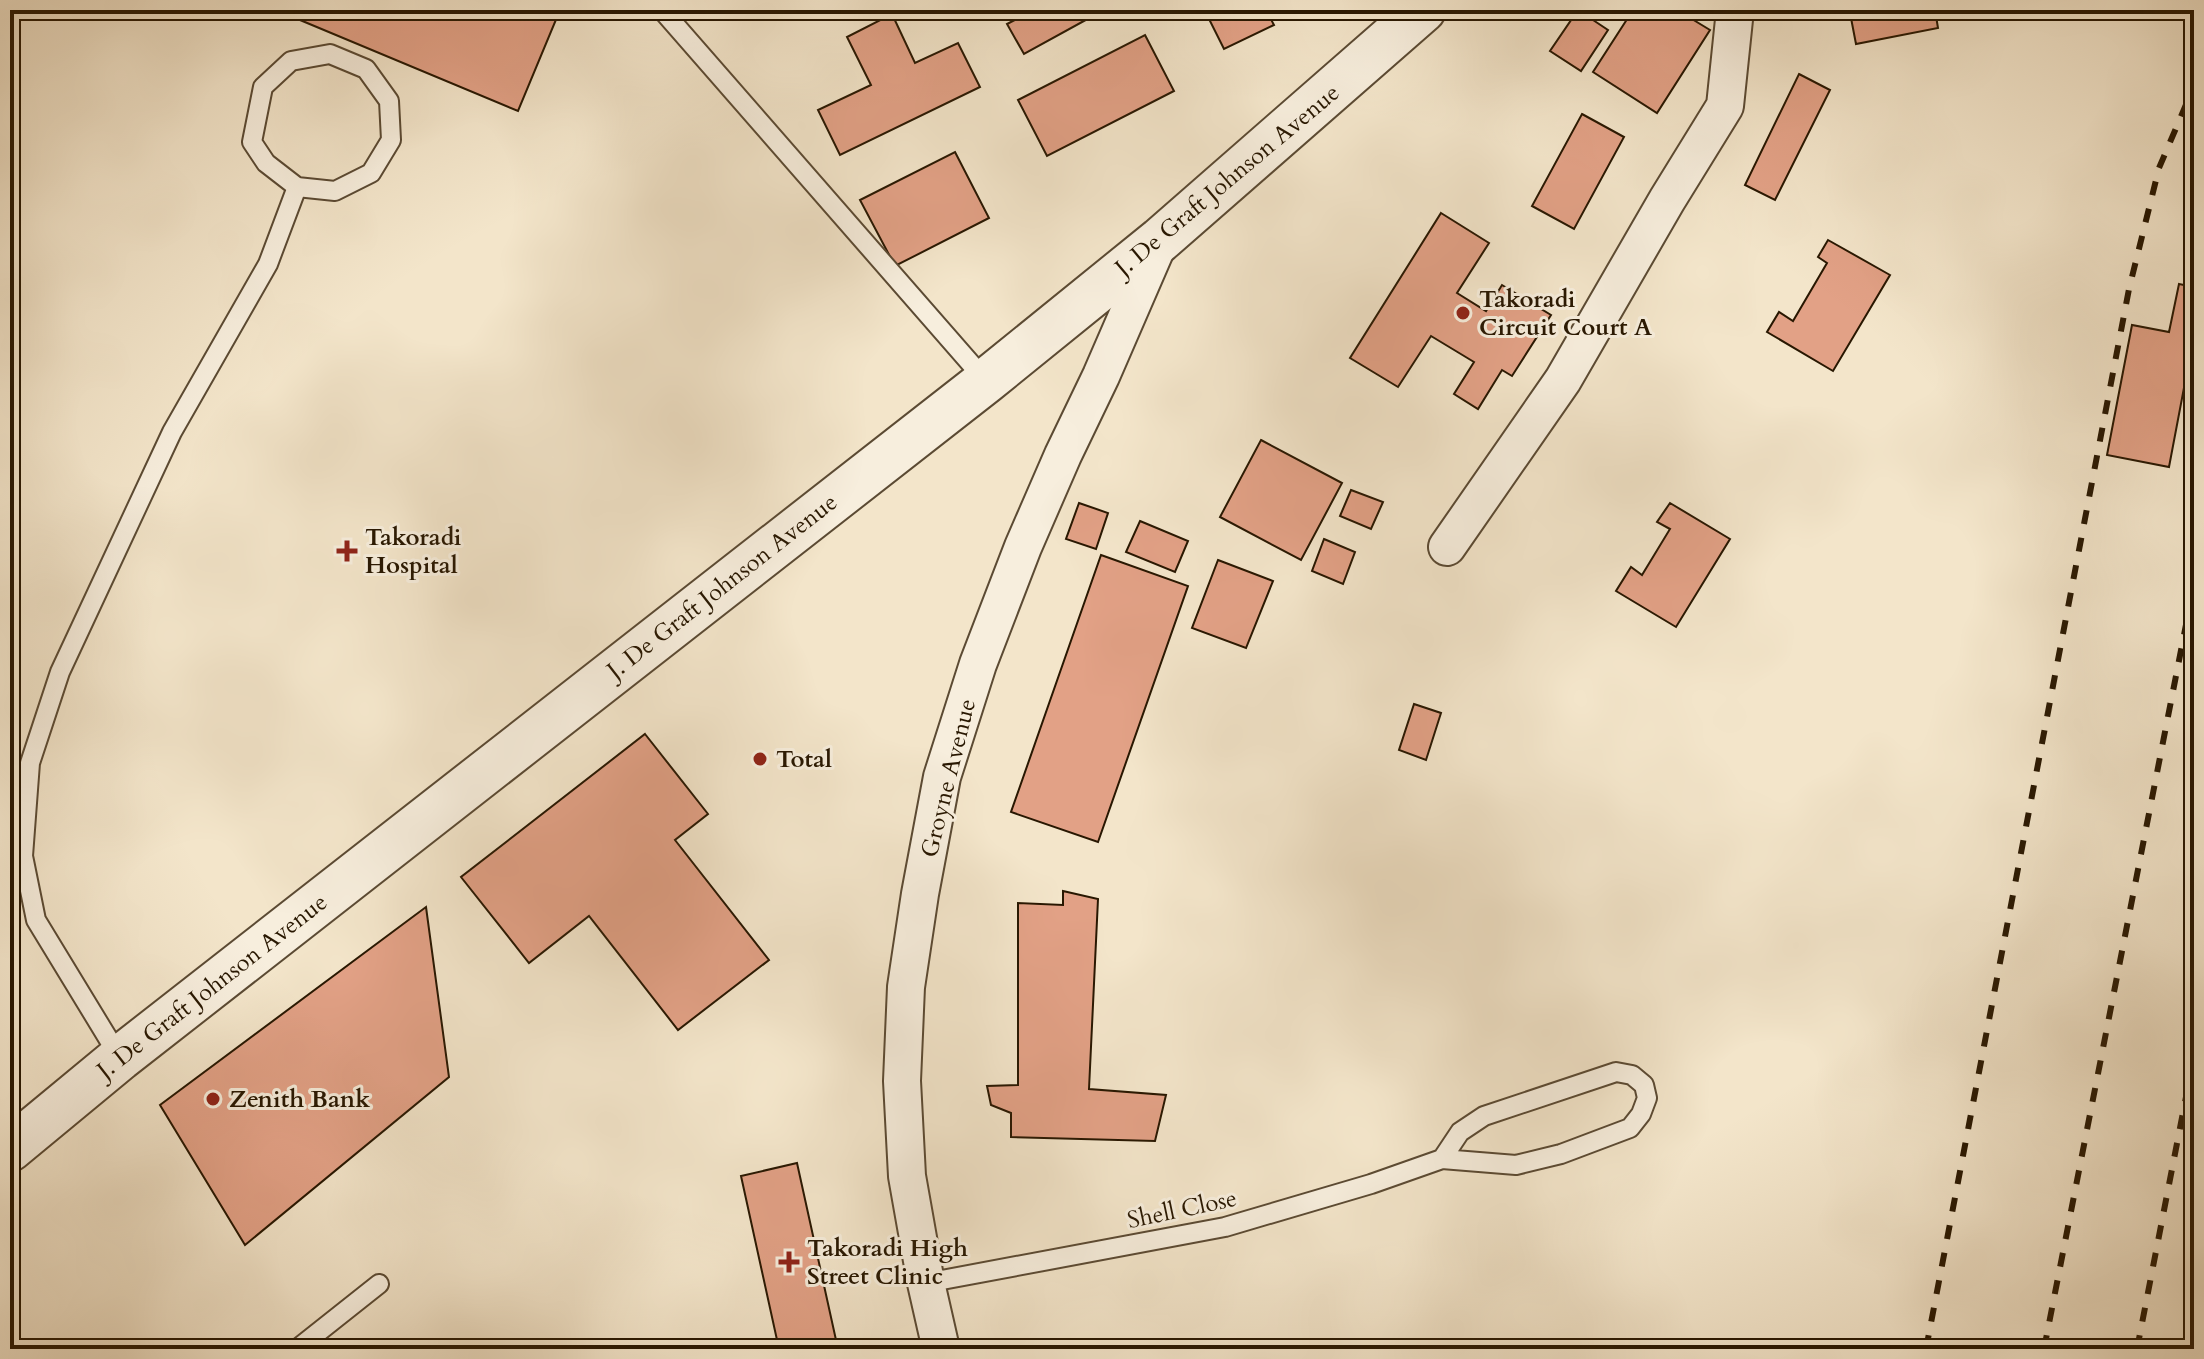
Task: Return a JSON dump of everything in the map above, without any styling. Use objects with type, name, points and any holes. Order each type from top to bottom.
[{"type":"street","name":"J. De Graft Johnson Avenue","points":[[10,1149],[120,1058],[986,381],[1160,240],[1423,10]]},
{"type":"street","points":[[1447,547],[1563,380],[1725,106],[1735,10]]},
{"type":"street","name":"Groyne Avenue","points":[[941,1349],[907,1176],[902,1081],[906,987],[942,777],[978,664],[1023,547],[1160,240]]},
{"type":"lane","points":[[662,10],[986,381]]},
{"type":"lane","points":[[330,54],[366,69],[389,101],[391,140],[371,173],[335,191],[297,187],[266,163],[252,142],[263,87],[291,61],[330,54]]},
{"type":"lane","points":[[120,1058],[36,920],[23,856],[30,763],[60,672],[172,432],[268,264],[297,187]]},
{"type":"lane","name":"Shell Close","points":[[926,1283],[1225,1227],[1371,1184],[1442,1159],[1516,1165],[1561,1154],[1630,1128],[1641,1114],[1647,1098],[1644,1085],[1632,1075],[1616,1072],[1484,1116],[1460,1132],[1442,1159]]},
{"type":"lane","points":[[297,1349],[379,1284]]},
{"type":"building","points":[[276,10],[560,10],[518,111]]},
{"type":"building","points":[[1034,10],[1090,10],[1093,16],[1024,54],[1007,24]]},
{"type":"building","points":[[1222,10],[1266,10],[1274,25],[1224,49],[1208,17]]},
{"type":"building","points":[[1578,10],[1608,30],[1581,71],[1550,51]]},
{"type":"building","points":[[1633,10],[1677,10],[1710,30],[1657,113],[1593,72]]},
{"type":"building","points":[[1870,10],[1935,10],[1938,28],[1856,44],[1851,18],[1871,14]]},
{"type":"building","points":[[892,14],[915,63],[958,43],[980,87],[840,155],[818,110],[871,85],[847,37]]},
{"type":"building","points":[[1145,35],[1174,91],[1047,156],[1018,100]]},
{"type":"building","points":[[1799,74],[1830,90],[1775,200],[1745,185]]},
{"type":"building","points":[[1582,114],[1624,137],[1574,229],[1532,206]]},
{"type":"building","points":[[955,152],[989,218],[895,266],[860,200]]},
{"type":"building","name":"Takoradi Circuit Court A","points":[[1441,213],[1489,243],[1457,293],[1486,311],[1502,285],[1551,315],[1512,376],[1502,370],[1478,409],[1454,394],[1474,362],[1431,336],[1398,387],[1350,358]]},
{"type":"building","points":[[1828,240],[1890,275],[1833,371],[1767,332],[1779,312],[1793,321],[1827,263],[1818,257]]},
{"type":"building","points":[[2179,284],[2194,287],[2194,335],[2169,467],[2107,455],[2132,325],[2169,332]]},
{"type":"building","points":[[1261,440],[1342,483],[1301,560],[1220,517]]},
{"type":"building","points":[[1351,490],[1383,502],[1371,529],[1340,516]]},
{"type":"building","points":[[1079,503],[1108,513],[1096,549],[1066,539]]},
{"type":"building","points":[[1670,503],[1730,539],[1676,627],[1616,591],[1631,567],[1642,575],[1670,529],[1657,522]]},
{"type":"building","points":[[1140,521],[1188,541],[1175,572],[1126,552]]},
{"type":"building","points":[[1324,539],[1355,552],[1343,584],[1312,571]]},
{"type":"building","points":[[1101,555],[1188,586],[1098,842],[1011,812]]},
{"type":"building","points":[[1218,560],[1273,581],[1246,648],[1192,628]]},
{"type":"building","points":[[1414,704],[1441,713],[1426,760],[1399,750]]},
{"type":"building","points":[[645,734],[708,814],[675,840],[769,960],[678,1030],[589,916],[529,963],[461,877]]},
{"type":"building","points":[[1063,891],[1098,899],[1089,1089],[1166,1095],[1155,1141],[1011,1137],[1011,1113],[991,1105],[987,1086],[1018,1085],[1018,903],[1063,905]]},
{"type":"building","points":[[426,907],[449,1077],[245,1245],[160,1105]]},
{"type":"building","name":"Takoradi High Street Clinic","points":[[797,1163],[838,1349],[779,1349],[741,1176]]},
{"type":"railway","points":[[1926,1349],[2129,289],[2159,168],[2194,86]]},
{"type":"railway","points":[[2044,1349],[2194,584]]},
{"type":"railway","points":[[2137,1349],[2194,1056]]},
{"type":"place","name":"Takoradi Circuit Court A","points":[[1463,313]]},
{"type":"place","name":"Takoradi Hospital","points":[[347,551]]},
{"type":"place","name":"Total","points":[[760,759]]},
{"type":"place","name":"Zenith Bank","points":[[213,1099]]},
{"type":"place","name":"Takoradi High Street Clinic","points":[[789,1262]]}]
